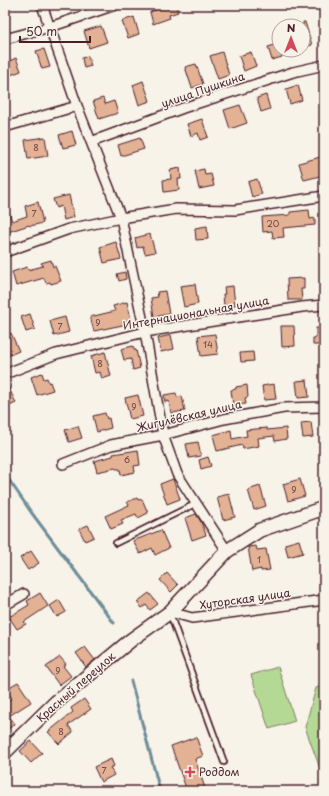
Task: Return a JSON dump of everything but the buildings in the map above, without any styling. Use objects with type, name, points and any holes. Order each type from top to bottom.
[{"type":"street","points":[[42,5],[77,106],[121,218],[145,332],[163,435],[177,474],[195,504],[227,551]]},
{"type":"street","points":[[5,39],[50,27],[115,5]]},
{"type":"street","name":"улица Пушкина","points":[[91,142],[183,108],[293,72],[324,65]]},
{"type":"street","points":[[5,127],[77,106]]},
{"type":"street","points":[[5,252],[69,229],[121,218],[176,210],[235,210],[324,196]]},
{"type":"street","name":"Интернациональная улица","points":[[5,374],[56,354],[145,332],[302,307],[324,305]]},
{"type":"street","name":"Жигулёвская улица","points":[[63,464],[111,445],[163,435],[224,419],[284,408],[324,407]]},
{"type":"street","name":"Красный переулок","points":[[5,752],[56,702],[131,640],[170,612],[227,551],[260,530],[324,508]]},
{"type":"street","points":[[5,605],[24,594]]},
{"type":"street","name":"Хуторская улица","points":[[170,612],[192,618],[324,600]]},
{"type":"lane","points":[[116,543],[195,504]]},
{"type":"lane","points":[[170,612],[224,762]]},
{"type":"green space","points":[[278,667],[295,721],[269,729],[251,675]]},
{"type":"green space","points":[[324,685],[324,776],[305,727],[316,688]]},
{"type":"waterway","points":[[5,474],[31,512],[114,623]]},
{"type":"waterway","points":[[131,681],[160,791]]},
{"type":"place","name":"Роддом","points":[[190,772]]}]
